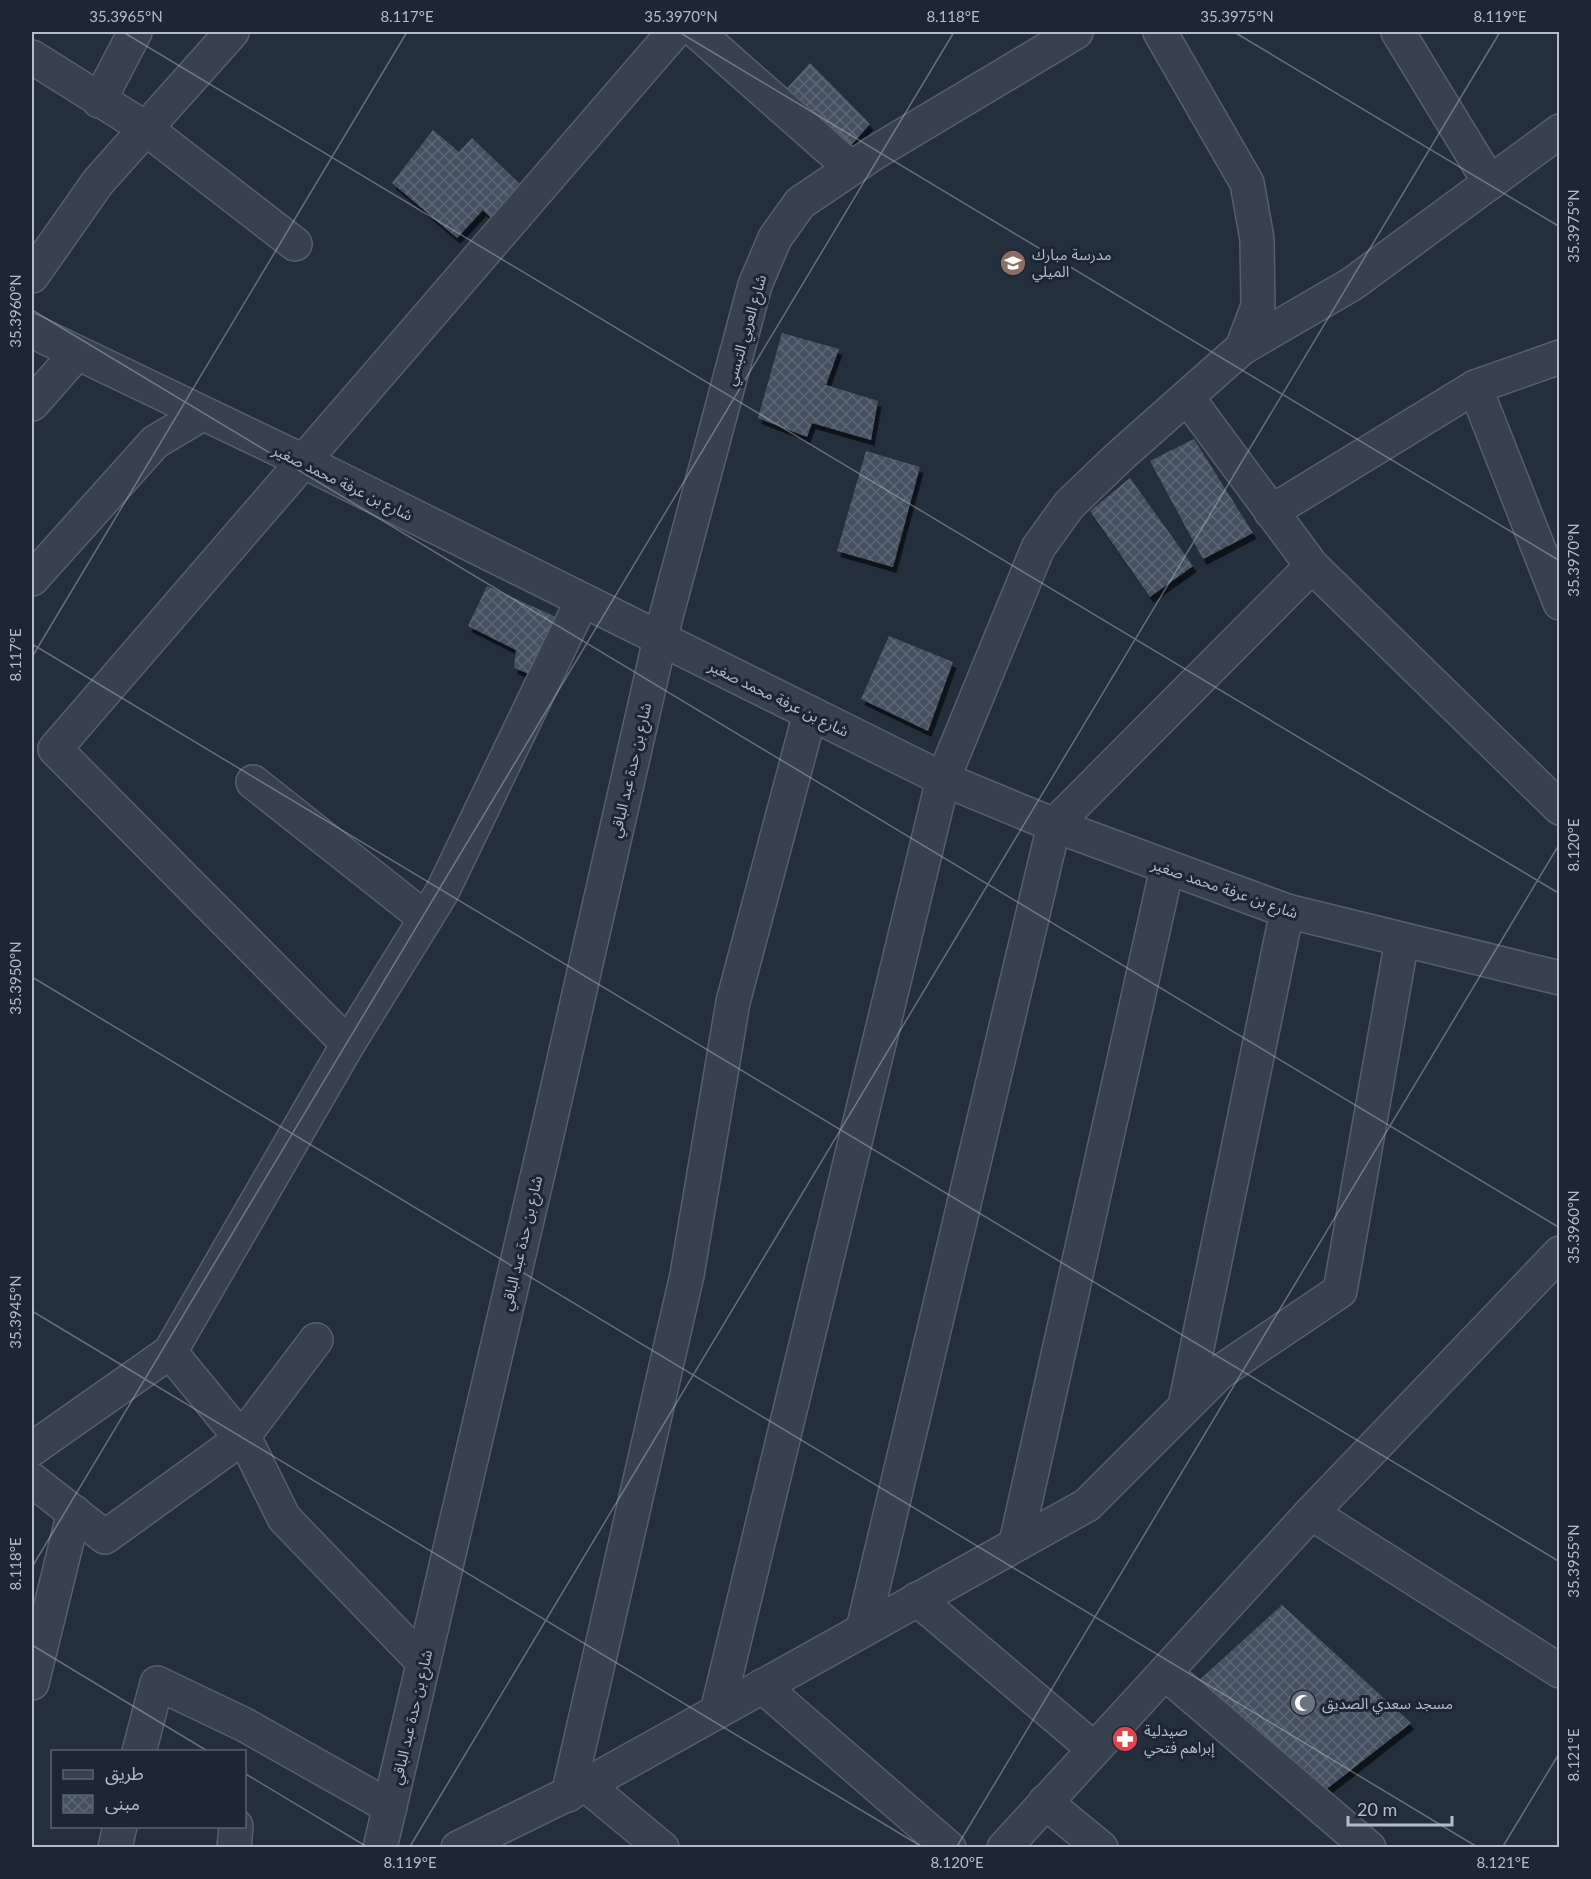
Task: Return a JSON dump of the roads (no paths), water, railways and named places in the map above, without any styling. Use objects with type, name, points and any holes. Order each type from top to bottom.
[{"type":"street","points":[[32,40],[36,32]]},
{"type":"street","points":[[99,101],[135,32]]},
{"type":"street","points":[[32,276],[98,182],[232,32]]},
{"type":"street","points":[[348,1044],[55,749],[674,32]]},
{"type":"street","points":[[697,32],[851,168]]},
{"type":"street","name":"شارع العربي التبسي","points":[[660,639],[755,285],[775,238],[800,203],[851,168],[1076,32]]},
{"type":"street","points":[[1160,32],[1246,183],[1257,239],[1258,306],[1242,348]]},
{"type":"street","points":[[1398,32],[1490,183]]},
{"type":"street","points":[[32,57],[145,128],[295,244]]},
{"type":"street","points":[[717,1712],[943,778],[1038,548],[1069,506],[1242,348],[1352,284],[1560,131]]},
{"type":"street","name":"شارع بن عرفة محمد صغير","points":[[32,331],[303,461],[943,778],[1053,825],[1287,911],[1560,978]]},
{"type":"street","points":[[32,404],[77,353]]},
{"type":"street","points":[[1271,512],[1475,387],[1560,357]]},
{"type":"street","points":[[1475,387],[1560,603]]},
{"type":"street","points":[[1187,398],[1312,566],[1560,808]]},
{"type":"street","points":[[32,579],[155,442],[202,414]]},
{"type":"street","points":[[863,1629],[1053,825],[1312,566]]},
{"type":"street","points":[[32,1449],[170,1352],[348,1044],[442,892],[582,601]]},
{"type":"street","name":"شارع بن حدة عبد الباقي","points":[[380,1848],[660,639]]},
{"type":"street","points":[[577,1790],[687,1275],[733,1002],[810,713]]},
{"type":"street","points":[[253,782],[425,918]]},
{"type":"street","points":[[1016,1543],[1167,868]]},
{"type":"street","points":[[1185,1406],[1287,911]]},
{"type":"street","points":[[475,1844],[577,1790],[1087,1505],[1221,1372],[1340,1291],[1402,940]]},
{"type":"street","points":[[1004,1848],[1311,1513],[1560,1253]]},
{"type":"street","points":[[32,1480],[105,1537],[242,1438],[316,1340]]},
{"type":"street","points":[[170,1352],[250,1449],[284,1518],[423,1662]]},
{"type":"street","points":[[32,1683],[74,1512]]},
{"type":"street","points":[[1311,1513],[1560,1671]]},
{"type":"street","points":[[917,1599],[1094,1749]]},
{"type":"street","points":[[1164,1673],[1369,1848]]},
{"type":"street","points":[[140,1750],[157,1683],[244,1738],[390,1807]]},
{"type":"street","points":[[762,1686],[950,1848]]},
{"type":"street","points":[[577,1790],[662,1848]]},
{"type":"street","points":[[1045,1802],[1101,1848]]},
{"type":"street","points":[[115,1848],[120,1828]]},
{"type":"street","points":[[234,1848],[236,1828]]},
{"type":"place","name":"مدرسة مبارك الميلي","points":[[1013,263]]},
{"type":"place","name":"مسجد سعدي الصديق","points":[[1303,1703]]},
{"type":"place","name":"صيدلية إبراهم فتحي","points":[[1125,1739]]}]
